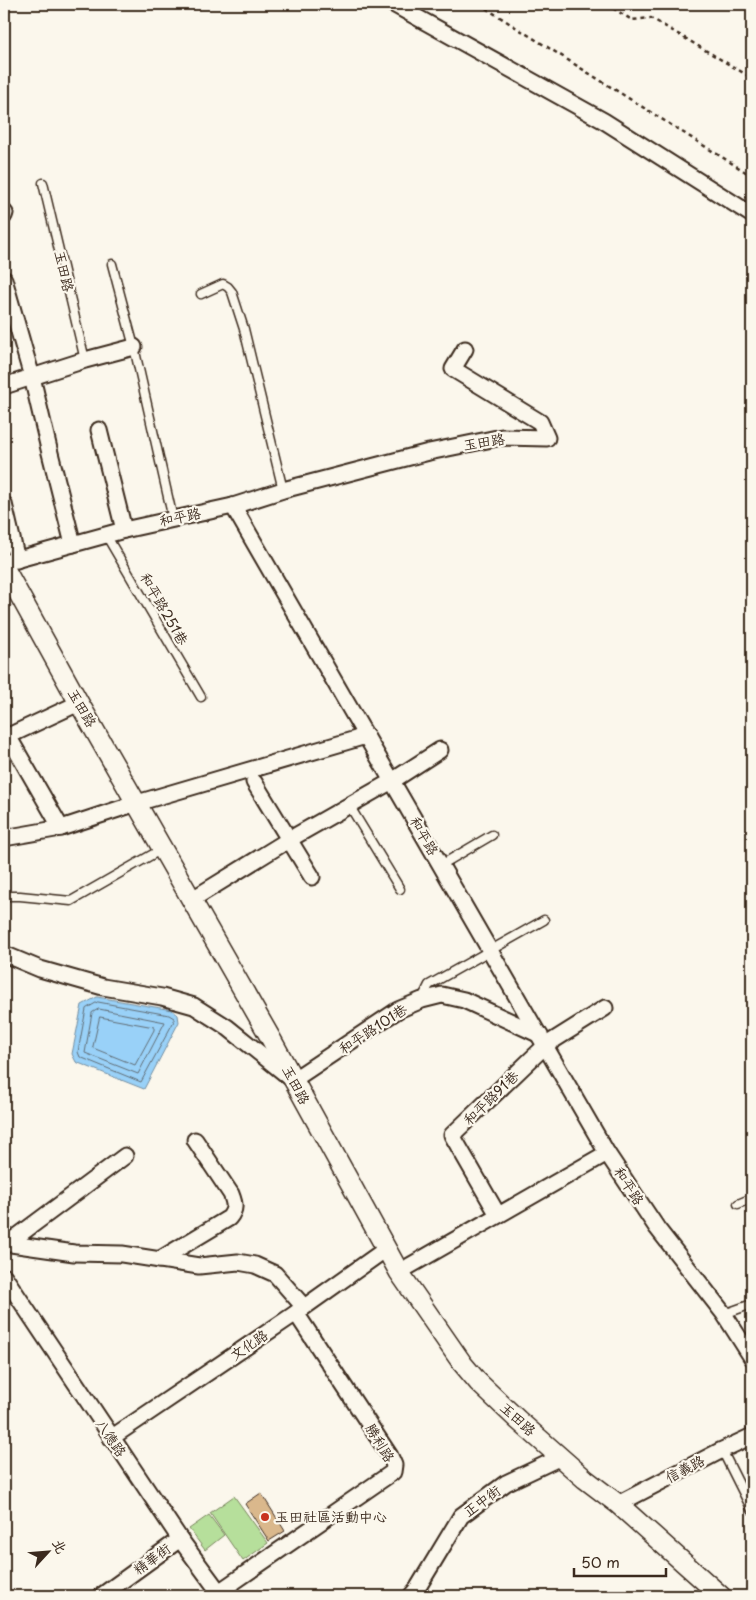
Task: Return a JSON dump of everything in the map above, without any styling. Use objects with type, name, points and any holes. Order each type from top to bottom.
[{"type":"street","points":[[393,4],[604,121],[752,215]]},
{"type":"street","points":[[4,279],[32,377],[73,544]]},
{"type":"street","points":[[4,386],[85,360],[134,347]]},
{"type":"street","name":"玉田路","points":[[233,506],[283,490],[420,454],[502,437],[547,438],[540,422],[453,369],[465,349]]},
{"type":"street","points":[[99,430],[124,530]]},
{"type":"street","points":[[4,504],[8,563]]},
{"type":"street","name":"和平路","points":[[8,563],[124,530],[233,506],[607,1153],[657,1228],[724,1314],[752,1358]]},
{"type":"street","name":"玉田路","points":[[8,563],[79,703],[265,1028],[399,1272],[462,1363],[478,1382],[585,1479],[618,1504],[721,1596]]},
{"type":"street","points":[[61,828],[6,737],[79,703]]},
{"type":"street","points":[[4,838],[61,828],[137,803],[366,736]]},
{"type":"street","points":[[191,900],[290,839],[392,781],[440,750]]},
{"type":"street","points":[[254,782],[312,876]]},
{"type":"street","points":[[4,954],[40,969],[103,987],[162,997],[194,1006],[227,1027],[293,1080]]},
{"type":"street","name":"和平路101巷","points":[[293,1080],[347,1046],[398,1010],[422,1000],[442,995],[464,1000],[543,1040]]},
{"type":"street","name":"和平路91巷","points":[[498,1215],[452,1135],[543,1040],[605,1008]]},
{"type":"street","points":[[159,1260],[229,1218],[234,1211],[231,1194],[194,1140]]},
{"type":"street","points":[[399,1272],[607,1153]]},
{"type":"street","points":[[5,1244],[125,1156]]},
{"type":"street","points":[[5,1244],[74,1253],[122,1254],[199,1266],[238,1262],[255,1264],[275,1274],[300,1310]]},
{"type":"street","name":"文化路","points":[[111,1438],[300,1310],[386,1248]]},
{"type":"street","name":"八德路","points":[[4,1276],[111,1438],[180,1539],[221,1594]]},
{"type":"street","name":"勝利路","points":[[221,1594],[393,1472],[394,1465],[390,1456],[300,1310]]},
{"type":"street","name":"信義路","points":[[618,1504],[752,1436]]},
{"type":"street","name":"正中街","points":[[411,1596],[461,1516],[506,1483],[561,1457]]},
{"type":"street","name":"精華街","points":[[101,1596],[180,1539]]},
{"type":"lane","name":"玉田路","points":[[43,182],[85,360]]},
{"type":"lane","points":[[112,264],[134,347],[173,519]]},
{"type":"lane","points":[[200,294],[222,284],[232,292],[244,329],[283,490]]},
{"type":"lane","name":"和平路251巷","points":[[106,535],[201,696]]},
{"type":"lane","points":[[349,805],[400,889]]},
{"type":"lane","points":[[441,865],[492,835]]},
{"type":"lane","points":[[4,896],[71,901],[162,848]]},
{"type":"lane","points":[[422,1000],[429,985],[544,920]]},
{"type":"lane","points":[[738,1204],[752,1198]]},
{"type":"lane","points":[[724,1314],[752,1304]]},
{"type":"lane","points":[[722,1450],[752,1510]]},
{"type":"path","points":[[479,4],[752,176]]},
{"type":"path","points":[[606,4],[632,20],[651,18],[752,78]]},
{"type":"green space","points":[[234,1496],[268,1543],[243,1561],[210,1513]]},
{"type":"green space","points":[[209,1515],[224,1535],[205,1550],[189,1529]]},
{"type":"water","points":[[97,997],[172,1010],[178,1015],[179,1022],[144,1089],[76,1062],[72,1054],[82,1005]]},
{"type":"building","name":"玉田社區活動中心","points":[[261,1493],[285,1531],[269,1541],[245,1504]]},
{"type":"place","name":"玉田社區活動中心","points":[[265,1517]]}]
